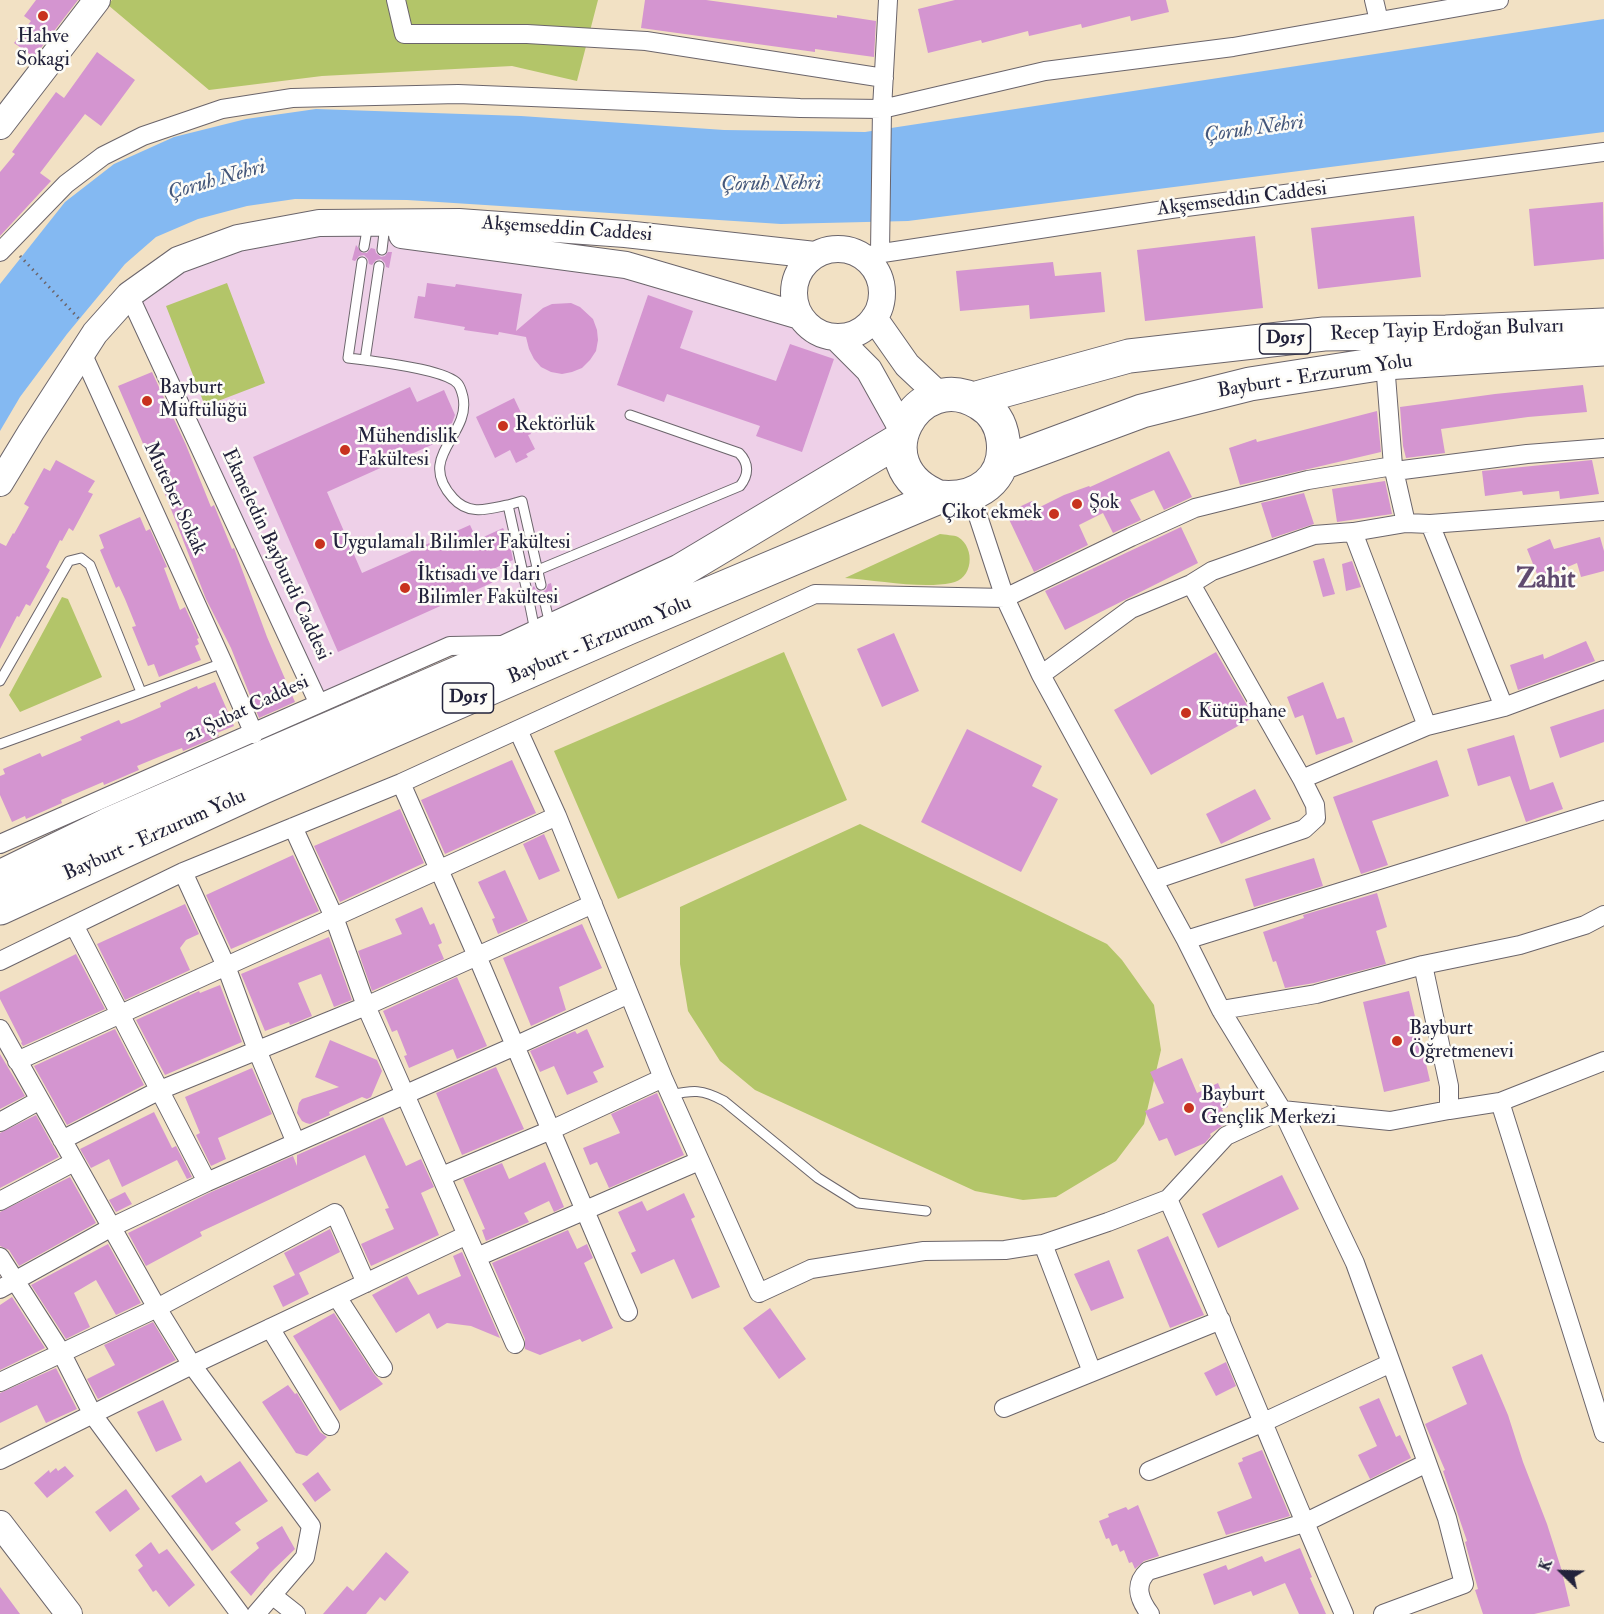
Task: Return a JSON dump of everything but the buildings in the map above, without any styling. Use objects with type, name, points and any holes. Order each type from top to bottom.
[{"type":"highway","name":"Recep Tayip Erdoğan Bulvarı","points":[[973,399],[1141,355],[1324,334],[1446,332],[1604,325]]},
{"type":"highway","name":"Bayburt - Erzurum Yolu","points":[[0,908],[328,759],[628,628],[989,482],[1002,463],[1143,411],[1250,384],[1384,363],[1604,349]]},
{"type":"highway","points":[[940,396],[957,395],[973,399],[986,407],[996,418],[1003,440],[1002,463]]},
{"type":"highway","name":"Bayburt - Erzurum Yolu","points":[[0,877],[107,825],[536,638],[680,571],[902,435],[911,415],[924,403],[940,396]]},
{"type":"highway","points":[[902,435],[901,454],[909,475],[925,491],[955,496]]},
{"type":"street","points":[[0,126],[97,0]]},
{"type":"street","points":[[396,0],[404,34],[527,34],[646,41],[884,78]]},
{"type":"street","points":[[837,338],[851,336],[858,332],[874,318],[881,302],[882,285],[871,254],[879,233],[881,116],[888,0]]},
{"type":"street","points":[[1374,0],[1379,21]]},
{"type":"street","points":[[7,248],[66,184],[103,156],[143,136],[222,109],[292,98],[458,94],[800,108],[881,116],[1045,71],[1233,47],[1499,0]]},
{"type":"street","name":"Akşemseddin Caddesi","points":[[0,483],[95,333],[129,296],[178,260],[238,238],[319,224],[459,222],[624,234],[815,255],[831,249],[847,249],[871,254],[1171,209],[1604,152]]},
{"type":"street","name":"Akşemseddin Caddesi","points":[[319,224],[374,240],[626,265],[800,316],[809,327],[822,335],[837,338],[869,370],[902,435]]},
{"type":"street","points":[[800,316],[794,300],[794,282],[802,267],[815,255]]},
{"type":"street","name":"Ekmeledin Bayburdi Caddesi","points":[[129,296],[318,702]]},
{"type":"street","points":[[874,318],[907,365],[940,396]]},
{"type":"street","name":"Muteber Sokak","points":[[83,355],[224,663],[254,734]]},
{"type":"street","points":[[1384,363],[1394,468],[1407,523]]},
{"type":"street","points":[[0,961],[183,872],[401,783],[815,594],[1005,598],[1195,508],[1308,480],[1394,468],[1604,448]]},
{"type":"street","points":[[955,496],[1041,675],[1154,880],[1221,1010],[1282,1110],[1356,1263],[1447,1518],[1464,1584],[1383,1614]]},
{"type":"street","points":[[1041,675],[1131,609],[1191,584],[1212,571],[1314,535],[1353,532],[1407,523],[1430,524],[1604,511]]},
{"type":"street","points":[[1430,524],[1504,707]]},
{"type":"street","points":[[1353,532],[1427,726]]},
{"type":"street","points":[[1154,880],[1304,829],[1316,818],[1315,805],[1302,779],[1191,584]]},
{"type":"street","name":"21 Şubat Caddesi","points":[[0,844],[254,734],[318,702],[450,646],[536,638]]},
{"type":"street","points":[[1302,779],[1427,726],[1504,707],[1604,670]]},
{"type":"street","points":[[518,730],[557,816],[670,1095],[759,1293],[812,1269],[924,1251],[1005,1250],[1042,1244],[1108,1222],[1168,1199],[1226,1136],[1282,1110],[1390,1121],[1500,1102],[1604,1061]]},
{"type":"street","points":[[401,783],[628,1312]]},
{"type":"street","points":[[1186,940],[1604,810]]},
{"type":"street","points":[[17,1061],[557,816]]},
{"type":"street","points":[[293,827],[334,917],[366,1006],[515,1344]]},
{"type":"street","points":[[183,872],[226,966],[257,1050],[296,1143]]},
{"type":"street","points":[[62,1140],[160,1090],[366,1006],[593,904]]},
{"type":"street","points":[[1221,1010],[1316,994],[1423,965],[1520,945],[1585,924],[1604,915]]},
{"type":"street","points":[[74,925],[207,1182]]},
{"type":"street","points":[[1423,965],[1449,1086],[1449,1110]]},
{"type":"street","points":[[8,1285],[112,1227],[207,1182],[628,994]]},
{"type":"street","points":[[2,1038],[192,1365],[310,1526],[305,1557],[256,1614]]},
{"type":"street","points":[[442,1176],[551,1130],[663,1078]]},
{"type":"street","points":[[0,1122],[40,1100]]},
{"type":"street","points":[[1500,1102],[1604,1433]]},
{"type":"street","points":[[0,1201],[74,1161]]},
{"type":"street","points":[[477,1257],[699,1161]]},
{"type":"street","points":[[1168,1199],[1344,1614]]},
{"type":"street","points":[[0,1382],[157,1308],[335,1213],[366,1283]]},
{"type":"street","points":[[0,1460],[192,1365],[467,1235]]},
{"type":"street","points":[[1042,1244],[1092,1372]]},
{"type":"street","points":[[0,1257],[8,1285],[61,1352],[93,1415],[240,1614]]},
{"type":"street","points":[[336,1297],[383,1368]]},
{"type":"street","points":[[1004,1408],[1221,1320]]},
{"type":"street","points":[[270,1328],[330,1426]]},
{"type":"street","points":[[1149,1471],[1264,1422],[1391,1363]]},
{"type":"street","points":[[1150,1614],[1141,1601],[1139,1589],[1148,1571],[1304,1522],[1427,1463]]},
{"type":"street","points":[[0,1524],[69,1614]]},
{"type":"street","points":[[0,1551],[49,1614]]},
{"type":"street","points":[[272,1595],[296,1614]]},
{"type":"lane","points":[[365,360],[379,269],[361,266],[348,358],[429,371],[458,383],[465,410],[447,442],[439,465],[443,485],[458,504],[476,511],[522,501],[541,585]]},
{"type":"lane","points":[[523,573],[538,570],[740,486],[743,482],[746,475],[746,464],[739,453],[630,415]]},
{"type":"lane","points":[[508,504],[526,588]]},
{"type":"lane","points":[[0,681],[69,561],[81,558],[90,565],[141,692]]},
{"type":"lane","points":[[536,638],[544,599]]},
{"type":"lane","points":[[529,602],[536,638]]},
{"type":"lane","points":[[0,744],[224,663]]},
{"type":"lane","points":[[670,1095],[698,1090],[724,1101],[818,1178],[858,1203],[926,1211]]},
{"type":"path","points":[[7,248],[84,324]]},
{"type":"shaded area","points":[[319,223],[626,265],[800,316],[809,327],[822,335],[837,338],[903,431],[519,645],[449,646],[318,702],[129,295],[178,260]]},
{"type":"green space","points":[[112,0],[598,0],[577,81],[512,66],[322,76],[209,90],[108,5]]},
{"type":"green space","points":[[227,283],[265,383],[205,406],[166,306]]},
{"type":"green space","points":[[940,534],[958,537],[968,548],[968,570],[958,581],[926,585],[845,578]]},
{"type":"green space","points":[[62,597],[68,599],[102,677],[20,712],[9,695]]},
{"type":"green space","points":[[784,652],[847,800],[618,899],[554,751]]},
{"type":"green space","points":[[860,824],[1107,944],[1122,960],[1154,1005],[1161,1050],[1144,1124],[1116,1161],[1056,1197],[1023,1200],[975,1191],[755,1090],[720,1061],[688,1011],[680,964],[680,907]]},
{"type":"water","name":"Çoruh Nehri","points":[[1604,19],[1604,132],[908,221],[781,224],[407,200],[295,199],[247,206],[198,219],[156,237],[125,264],[67,334],[20,397],[0,431],[0,284],[65,202],[114,164],[174,137],[246,119],[316,109],[521,116],[724,130],[865,132]]},
{"type":"place","name":"Hahve Sokagi","points":[[43,16]]},
{"type":"place","name":"Bayburt Müftülüğü","points":[[147,401]]},
{"type":"place","name":"Rektörlük","points":[[503,426]]},
{"type":"place","name":"Mühendislik Fakültesi","points":[[345,450]]},
{"type":"place","name":"Şok","points":[[1077,504]]},
{"type":"place","name":"Çikot ekmek","points":[[1054,514]]},
{"type":"place","name":"Uygulamalı Bilimler Fakültesi","points":[[320,544]]},
{"type":"place","name":"İktisadi ve İdari Bilimler Fakültesi","points":[[405,588]]},
{"type":"place","name":"Kütüphane","points":[[1186,713]]},
{"type":"place","name":"Bayburt Öğretmenevi","points":[[1397,1041]]},
{"type":"place","name":"Bayburt Gençlik Merkezi","points":[[1189,1108]]},
{"type":"district","name":"Zahit","points":[[1546,581]]}]
